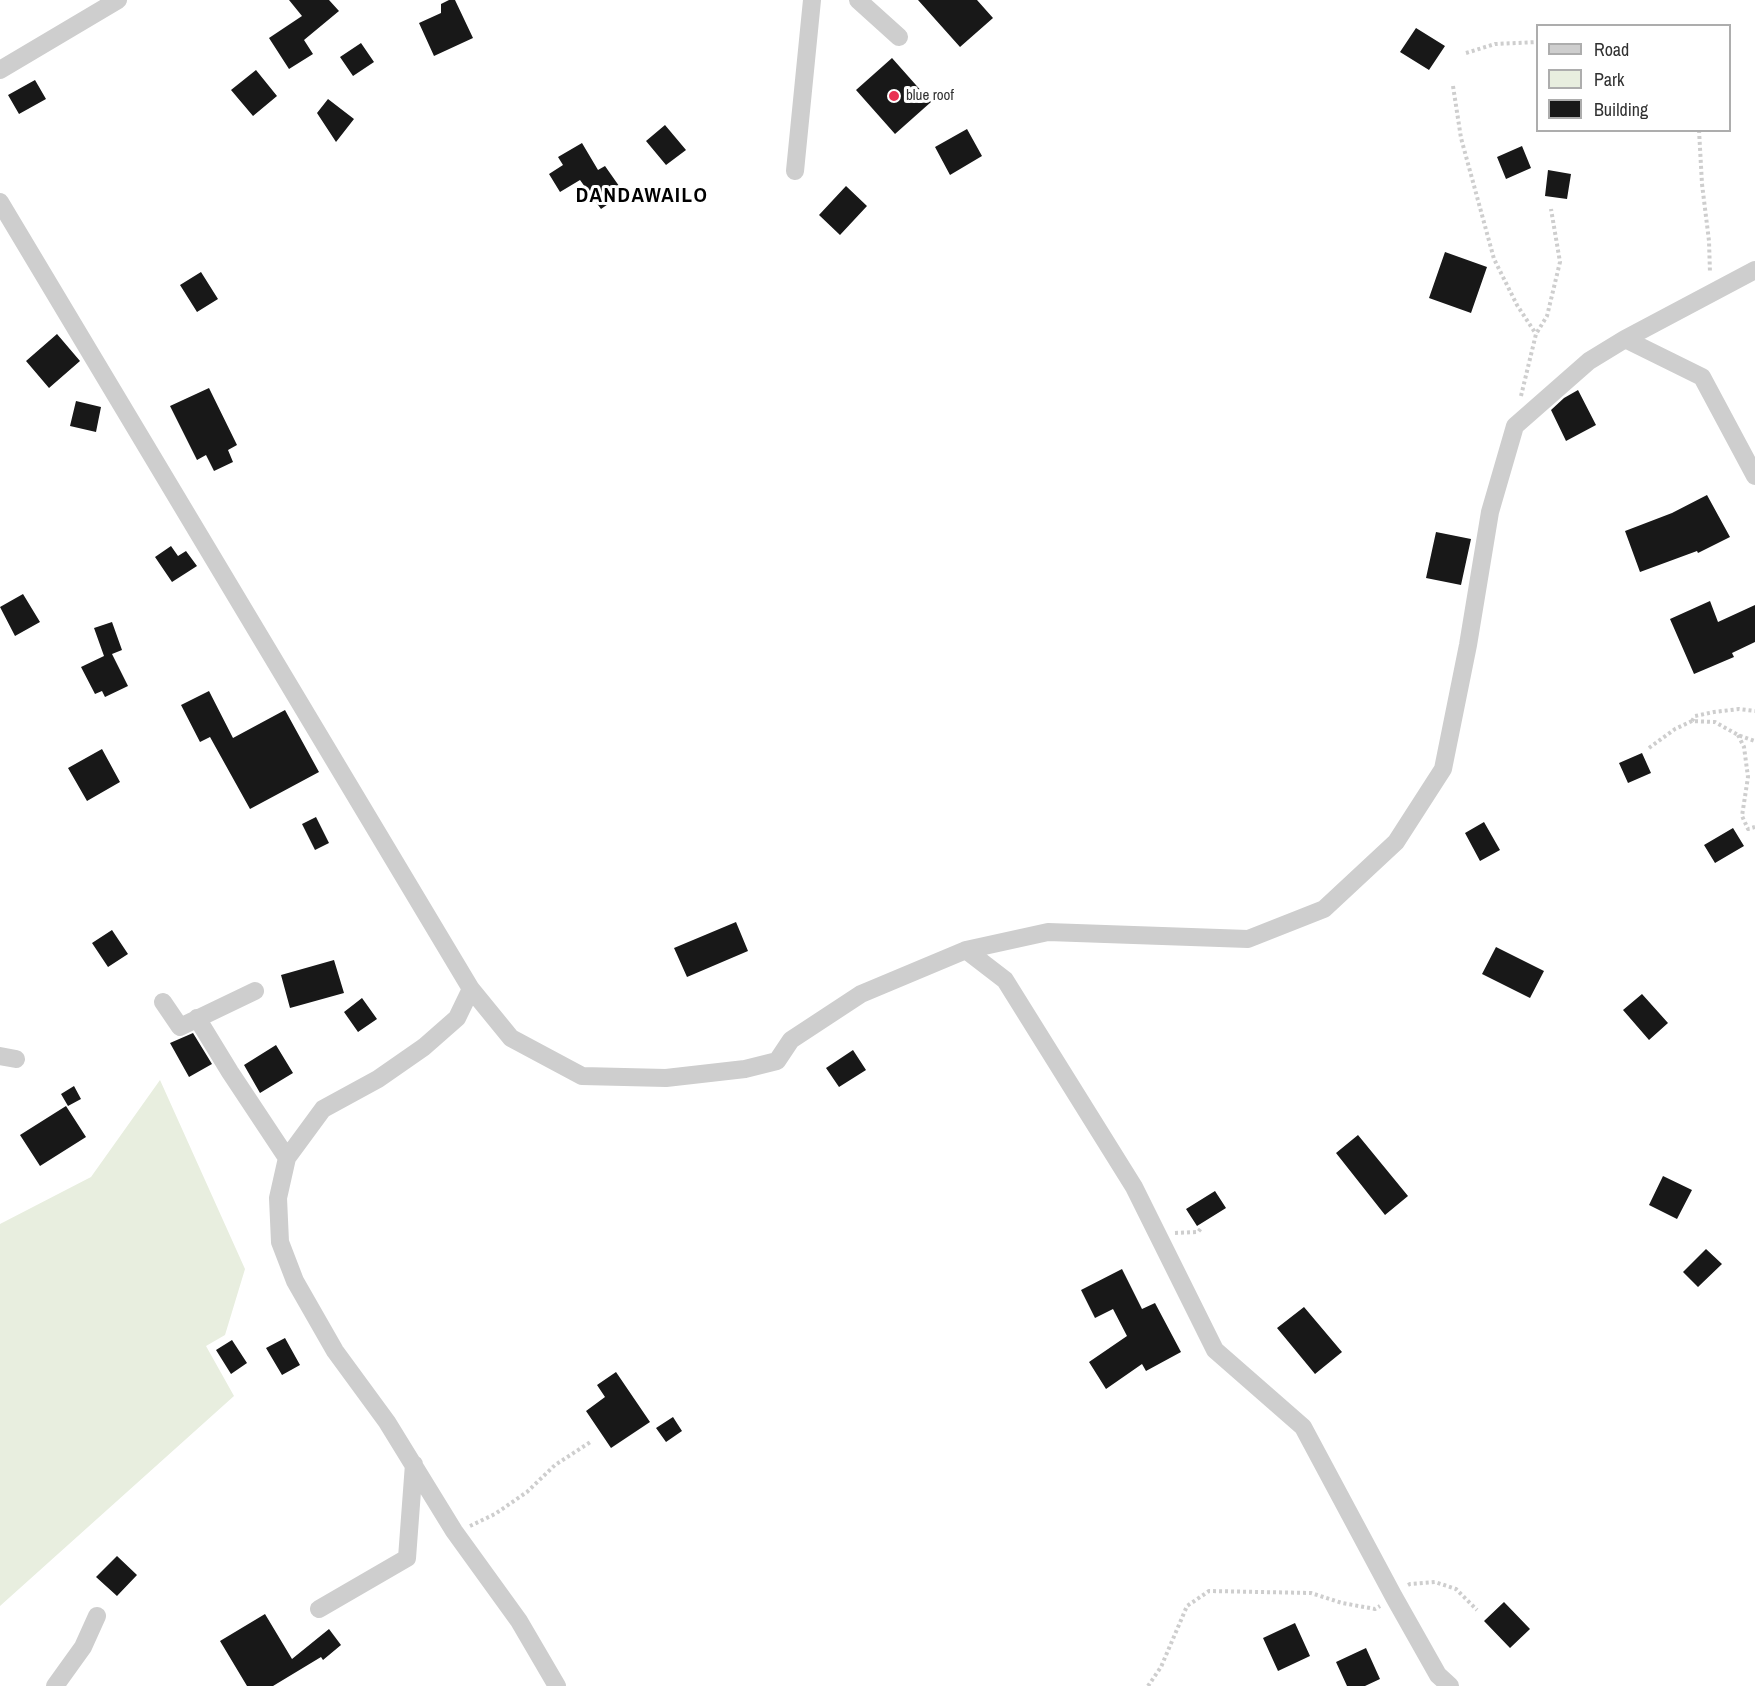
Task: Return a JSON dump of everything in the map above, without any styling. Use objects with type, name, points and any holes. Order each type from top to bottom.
[{"type":"street","points":[[0,70],[118,0]]},
{"type":"street","points":[[795,171],[812,0]]},
{"type":"street","points":[[858,0],[899,37]]},
{"type":"street","points":[[0,202],[471,989],[511,1038],[582,1076],[666,1078],[746,1069],[777,1061],[791,1040],[861,994],[966,950],[1048,932],[1248,939],[1324,909],[1396,842],[1443,769],[1468,645],[1490,512],[1515,426],[1589,361],[1625,339],[1755,270]]},
{"type":"street","points":[[1625,339],[1702,377],[1755,476]]},
{"type":"street","points":[[966,950],[1005,980],[1134,1187],[1215,1350],[1303,1427],[1394,1598],[1438,1675],[1450,1686]]},
{"type":"street","points":[[471,989],[457,1018],[424,1047],[378,1079],[323,1109],[287,1158],[278,1198],[280,1242],[295,1281],[335,1351],[387,1422],[456,1534],[519,1621],[557,1686]]},
{"type":"street","points":[[163,1002],[180,1027],[255,991]]},
{"type":"street","points":[[197,1018],[287,1158]]},
{"type":"street","points":[[319,1609],[407,1558],[414,1464]]},
{"type":"street","points":[[55,1686],[83,1647],[97,1616]]},
{"type":"path","points":[[1466,53],[1495,44],[1536,42]]},
{"type":"path","points":[[1452,86],[1461,138],[1494,259],[1517,305],[1536,334]]},
{"type":"path","points":[[1699,132],[1702,184],[1709,241],[1711,295]]},
{"type":"path","points":[[1515,426],[1536,334],[1546,316],[1560,262],[1551,209]]},
{"type":"path","points":[[1692,721],[1695,716],[1714,712],[1739,709],[1755,711]]},
{"type":"path","points":[[1649,748],[1675,729],[1692,721],[1715,722],[1738,735],[1755,741]]},
{"type":"path","points":[[1738,735],[1744,747],[1748,777],[1742,816],[1748,829],[1755,827]]},
{"type":"path","points":[[1158,1234],[1198,1232],[1202,1227]]},
{"type":"path","points":[[456,1534],[495,1514],[527,1492],[555,1465],[592,1441]]},
{"type":"path","points":[[1148,1686],[1161,1667],[1187,1606],[1209,1591],[1311,1593],[1342,1603],[1375,1609],[1394,1598],[1410,1584],[1435,1582],[1456,1589],[1477,1610]]},
{"type":"green space","points":[[160,1080],[245,1269],[225,1335],[206,1346],[234,1396],[0,1606],[0,1224],[91,1177]]},
{"type":"building","points":[[289,0],[329,0],[339,11],[304,40],[313,54],[289,69],[269,38],[302,16]]},
{"type":"building","points":[[455,0],[473,38],[434,56],[419,23],[441,13],[441,4]]},
{"type":"building","points":[[918,0],[977,0],[993,18],[960,47]]},
{"type":"building","points":[[1416,28],[1445,46],[1429,70],[1400,52]]},
{"type":"building","points":[[361,43],[374,62],[353,76],[340,57]]},
{"type":"building","name":"blue roof","points":[[892,58],[931,102],[895,134],[856,90]]},
{"type":"building","points":[[256,70],[277,96],[253,116],[231,90]]},
{"type":"building","points":[[35,80],[46,99],[19,114],[8,95]]},
{"type":"building","points":[[328,99],[354,119],[336,142],[317,113]]},
{"type":"building","points":[[665,125],[686,150],[666,165],[646,141]]},
{"type":"building","points":[[967,129],[982,156],[950,175],[935,147]]},
{"type":"building","points":[[582,143],[598,170],[605,166],[624,193],[601,209],[580,180],[560,192],[549,174],[563,165],[558,157]]},
{"type":"building","points":[[1522,146],[1531,168],[1506,179],[1497,157]]},
{"type":"building","points":[[1548,170],[1571,174],[1567,199],[1545,196]]},
{"type":"building","points":[[846,186],[867,206],[840,235],[819,215]]},
{"type":"building","points":[[1445,252],[1487,267],[1471,313],[1429,298]]},
{"type":"building","points":[[201,272],[218,299],[197,312],[180,285]]},
{"type":"building","points":[[57,334],[80,361],[49,388],[26,361]]},
{"type":"building","points":[[209,388],[237,445],[228,450],[233,462],[214,471],[206,455],[197,460],[170,406]]},
{"type":"building","points":[[1578,390],[1596,425],[1566,441],[1551,410],[1564,398]]},
{"type":"building","points":[[76,401],[101,407],[96,432],[70,426]]},
{"type":"building","points":[[1707,495],[1730,537],[1698,553],[1697,551],[1640,572],[1625,531],[1672,513]]},
{"type":"building","points":[[1436,532],[1471,539],[1461,585],[1426,578]]},
{"type":"building","points":[[171,546],[178,556],[186,551],[197,566],[172,582],[155,557]]},
{"type":"building","points":[[23,594],[40,622],[15,636],[0,607]]},
{"type":"building","points":[[1710,601],[1718,622],[1755,605],[1755,642],[1732,653],[1734,657],[1694,674],[1670,619]]},
{"type":"building","points":[[112,622],[122,650],[112,654],[128,686],[105,697],[102,691],[95,694],[81,667],[104,656],[94,628]]},
{"type":"building","points":[[209,691],[233,738],[285,710],[319,772],[250,809],[210,737],[200,742],[181,705]]},
{"type":"building","points":[[102,749],[120,782],[87,801],[68,768]]},
{"type":"building","points":[[1642,753],[1651,773],[1628,783],[1619,763]]},
{"type":"building","points":[[316,817],[329,843],[315,850],[302,824]]},
{"type":"building","points":[[1484,822],[1500,850],[1480,861],[1465,833]]},
{"type":"building","points":[[1733,828],[1744,846],[1715,863],[1704,845]]},
{"type":"building","points":[[736,922],[748,951],[687,977],[674,948]]},
{"type":"building","points":[[112,930],[128,954],[108,967],[92,943]]},
{"type":"building","points":[[1496,947],[1544,971],[1530,998],[1482,974]]},
{"type":"building","points":[[334,960],[344,993],[290,1008],[281,975]]},
{"type":"building","points":[[1642,994],[1668,1023],[1649,1040],[1623,1010]]},
{"type":"building","points":[[362,998],[377,1019],[358,1032],[344,1012]]},
{"type":"building","points":[[193,1033],[212,1064],[189,1077],[170,1043]]},
{"type":"building","points":[[276,1045],[293,1073],[260,1093],[244,1065]]},
{"type":"building","points":[[853,1050],[866,1070],[839,1087],[826,1068]]},
{"type":"building","points":[[74,1086],[81,1099],[68,1106],[61,1094]]},
{"type":"building","points":[[66,1106],[86,1137],[40,1166],[20,1135]]},
{"type":"building","points":[[1358,1135],[1408,1196],[1385,1215],[1336,1153]]},
{"type":"building","points":[[1663,1176],[1692,1190],[1677,1219],[1649,1205]]},
{"type":"building","points":[[1215,1191],[1226,1208],[1197,1226],[1186,1209]]},
{"type":"building","points":[[1706,1249],[1722,1264],[1698,1287],[1683,1272]]},
{"type":"building","points":[[1122,1269],[1142,1309],[1155,1303],[1181,1352],[1146,1371],[1142,1364],[1106,1389],[1089,1362],[1127,1336],[1113,1309],[1095,1318],[1081,1290]]},
{"type":"building","points":[[1304,1307],[1342,1352],[1315,1374],[1277,1328]]},
{"type":"building","points":[[285,1338],[300,1365],[282,1375],[266,1348]]},
{"type":"building","points":[[232,1340],[247,1363],[231,1374],[216,1350]]},
{"type":"building","points":[[616,1372],[650,1422],[611,1448],[586,1411],[605,1397],[597,1385]]},
{"type":"building","points":[[673,1417],[682,1431],[666,1442],[656,1428]]},
{"type":"building","points":[[117,1556],[137,1575],[117,1596],[96,1577]]},
{"type":"building","points":[[1504,1602],[1530,1629],[1510,1648],[1484,1621]]},
{"type":"building","points":[[265,1614],[292,1659],[329,1629],[341,1645],[323,1660],[321,1657],[273,1686],[247,1686],[220,1641]]},
{"type":"building","points":[[1295,1623],[1310,1656],[1278,1671],[1263,1638]]},
{"type":"building","points":[[1366,1648],[1380,1679],[1365,1686],[1347,1686],[1336,1662]]},
{"type":"place","name":"blue roof","points":[[894,96]]},
{"type":"district","name":"DANDAWAILO","points":[[642,196]]}]
